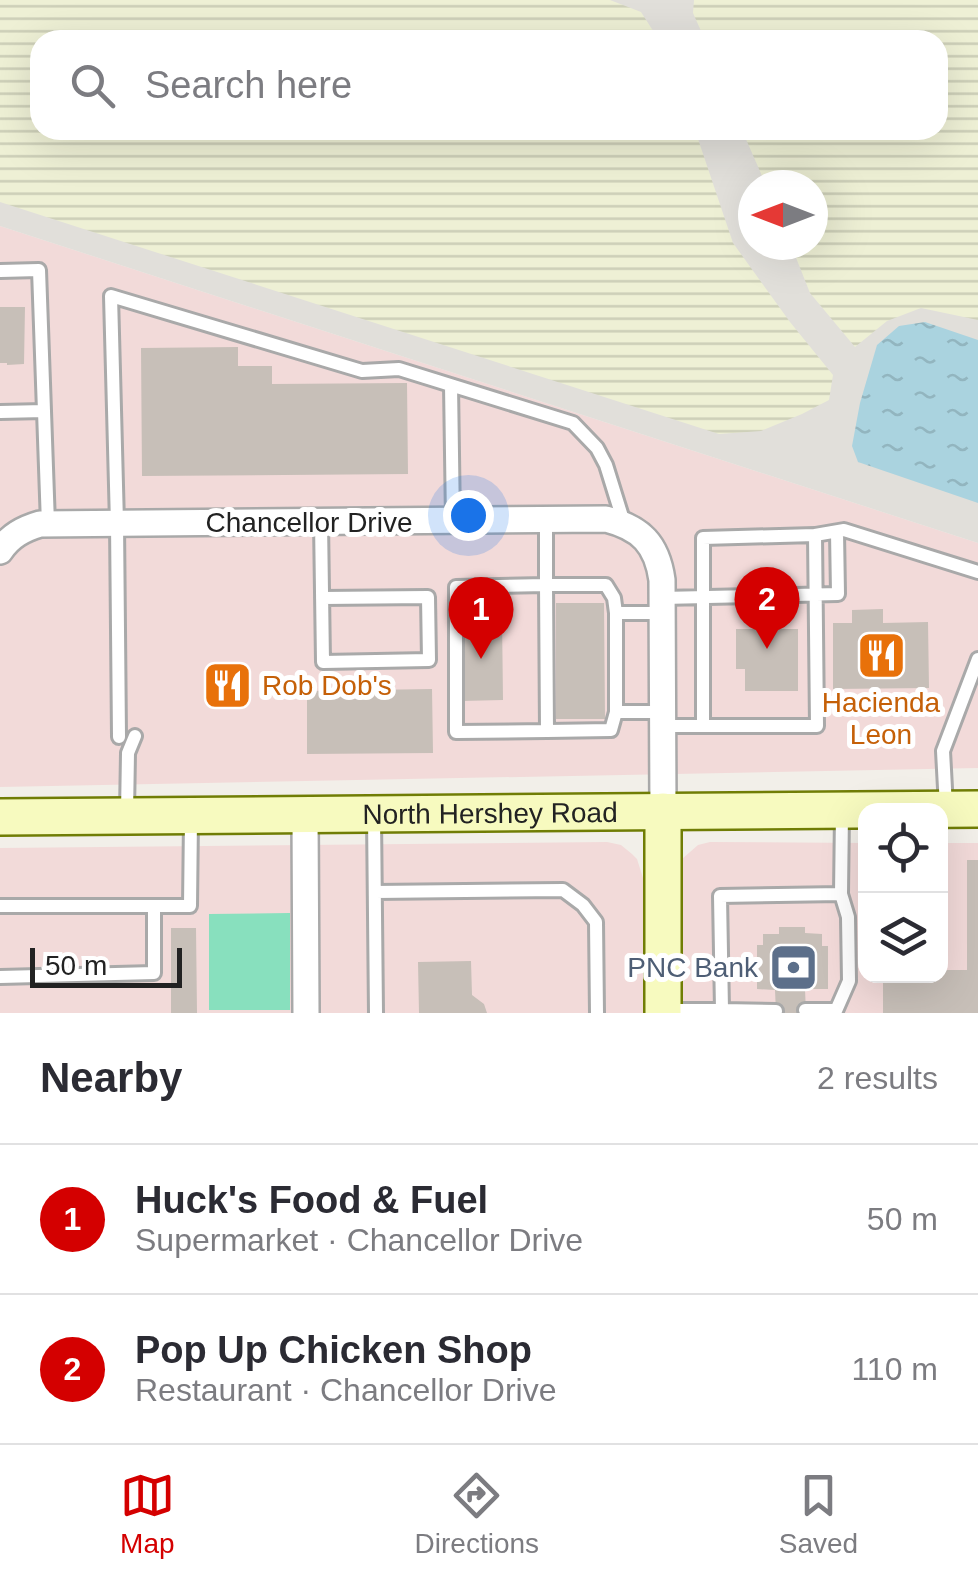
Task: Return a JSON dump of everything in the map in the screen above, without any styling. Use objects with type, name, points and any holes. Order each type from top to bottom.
[{"type":"main road","name":"North Hershey Road","points":[[0,817],[858,810]]},
{"type":"main road","points":[[663,1011],[664,812]]},
{"type":"street","name":"Chancellor Drive","points":[[0,550],[22,530],[40,524],[606,519],[624,524]]},
{"type":"street","points":[[624,524],[640,533],[659,563],[664,812]]},
{"type":"street","points":[[305,814],[306,1013]]},
{"type":"lane","points":[[0,271],[39,270],[48,524]]},
{"type":"lane","points":[[119,737],[111,296],[362,371],[399,369],[573,423],[601,455],[624,524]]},
{"type":"lane","points":[[451,385],[453,520]]},
{"type":"lane","points":[[0,412],[44,411]]},
{"type":"lane","points":[[546,520],[552,657],[547,731]]},
{"type":"lane","points":[[322,522],[322,598],[323,662],[429,660],[428,597],[322,598]]},
{"type":"lane","points":[[702,726],[703,538],[815,536],[844,530],[978,572]]},
{"type":"lane","points":[[612,623],[662,605],[703,597],[838,594],[837,532]]},
{"type":"lane","points":[[616,712],[702,726],[818,726],[815,536]]},
{"type":"lane","points":[[606,585],[614,598],[612,623],[610,693],[616,712],[611,730],[456,732],[456,587],[606,585]]},
{"type":"lane","points":[[947,803],[943,751],[978,659]]},
{"type":"lane","points":[[126,816],[128,752],[135,736]]},
{"type":"lane","points":[[374,814],[376,1013]]},
{"type":"lane","points":[[0,906],[190,906],[191,815]]},
{"type":"lane","points":[[806,1010],[835,1012],[849,981],[848,917],[840,894],[858,828]]},
{"type":"lane","points":[[375,892],[562,890],[583,905],[596,922],[597,1013]]},
{"type":"lane","points":[[722,1010],[720,896],[840,894]]},
{"type":"lane","points":[[0,977],[154,974],[154,906]]},
{"type":"lane","points":[[663,1011],[776,1011]]},
{"type":"shaded area","points":[[0,0],[978,0],[978,543],[0,226]]},
{"type":"shaded area","points":[[0,226],[978,543],[978,768],[0,787]]},
{"type":"shaded area","points":[[607,842],[621,845],[637,859],[643,878],[644,1013],[0,1013],[0,848]]},
{"type":"shaded area","points":[[858,843],[858,983],[948,983],[948,843],[978,843],[978,1013],[680,1013],[679,871],[682,859],[698,845]]},
{"type":"green space","points":[[0,0],[610,0],[641,12],[653,30],[30,30],[30,140],[698,140],[738,250],[738,260],[745,260],[833,375],[829,400],[802,414],[761,431],[719,434],[0,202]]},
{"type":"green space","points":[[694,0],[978,0],[978,320],[921,308],[887,321],[855,347],[810,293],[797,260],[828,260],[828,170],[759,170],[746,140],[948,140],[948,30],[701,30],[693,13]]},
{"type":"green space","points":[[290,913],[290,1010],[209,1010],[209,914]]},
{"type":"water","points":[[925,322],[978,340],[978,503],[858,462],[852,446],[877,345],[899,326]]},
{"type":"building","points":[[0,307],[25,307],[24,364],[0,363]]},
{"type":"building","points":[[238,347],[238,366],[272,366],[272,384],[407,383],[408,474],[142,476],[141,348]]},
{"type":"building","points":[[556,603],[604,603],[605,719],[556,719]]},
{"type":"building","name":"Hacienda Leon","points":[[883,609],[883,623],[928,622],[929,688],[833,689],[833,623],[852,623],[852,610]]},
{"type":"building","points":[[460,617],[502,617],[503,700],[461,701]]},
{"type":"building","points":[[736,629],[798,629],[798,691],[745,691],[745,669],[736,669]]},
{"type":"building","points":[[432,689],[433,753],[307,754],[307,691]]},
{"type":"building","points":[[967,860],[978,860],[978,1013],[883,1013],[883,983],[948,983],[948,970],[967,970]]},
{"type":"building","name":"PNC Bank","points":[[779,927],[805,927],[805,933],[822,934],[822,946],[828,946],[828,989],[805,989],[806,1013],[776,1013],[775,990],[757,989],[757,945],[763,945],[763,934],[779,934]]},
{"type":"building","points":[[171,928],[196,928],[197,1013],[171,1013]]},
{"type":"building","points":[[471,961],[472,995],[484,1004],[487,1013],[419,1013],[418,962]]},
{"type":"place","name":"Pop Up Chicken Shop","points":[[767,649]]},
{"type":"place","name":"Hacienda Leon","points":[[881,655]]},
{"type":"place","name":"Huck's Food & Fuel","points":[[481,659]]},
{"type":"place","name":"Rob Dob's","points":[[227,685]]},
{"type":"place","name":"PNC Bank","points":[[793,967]]}]
